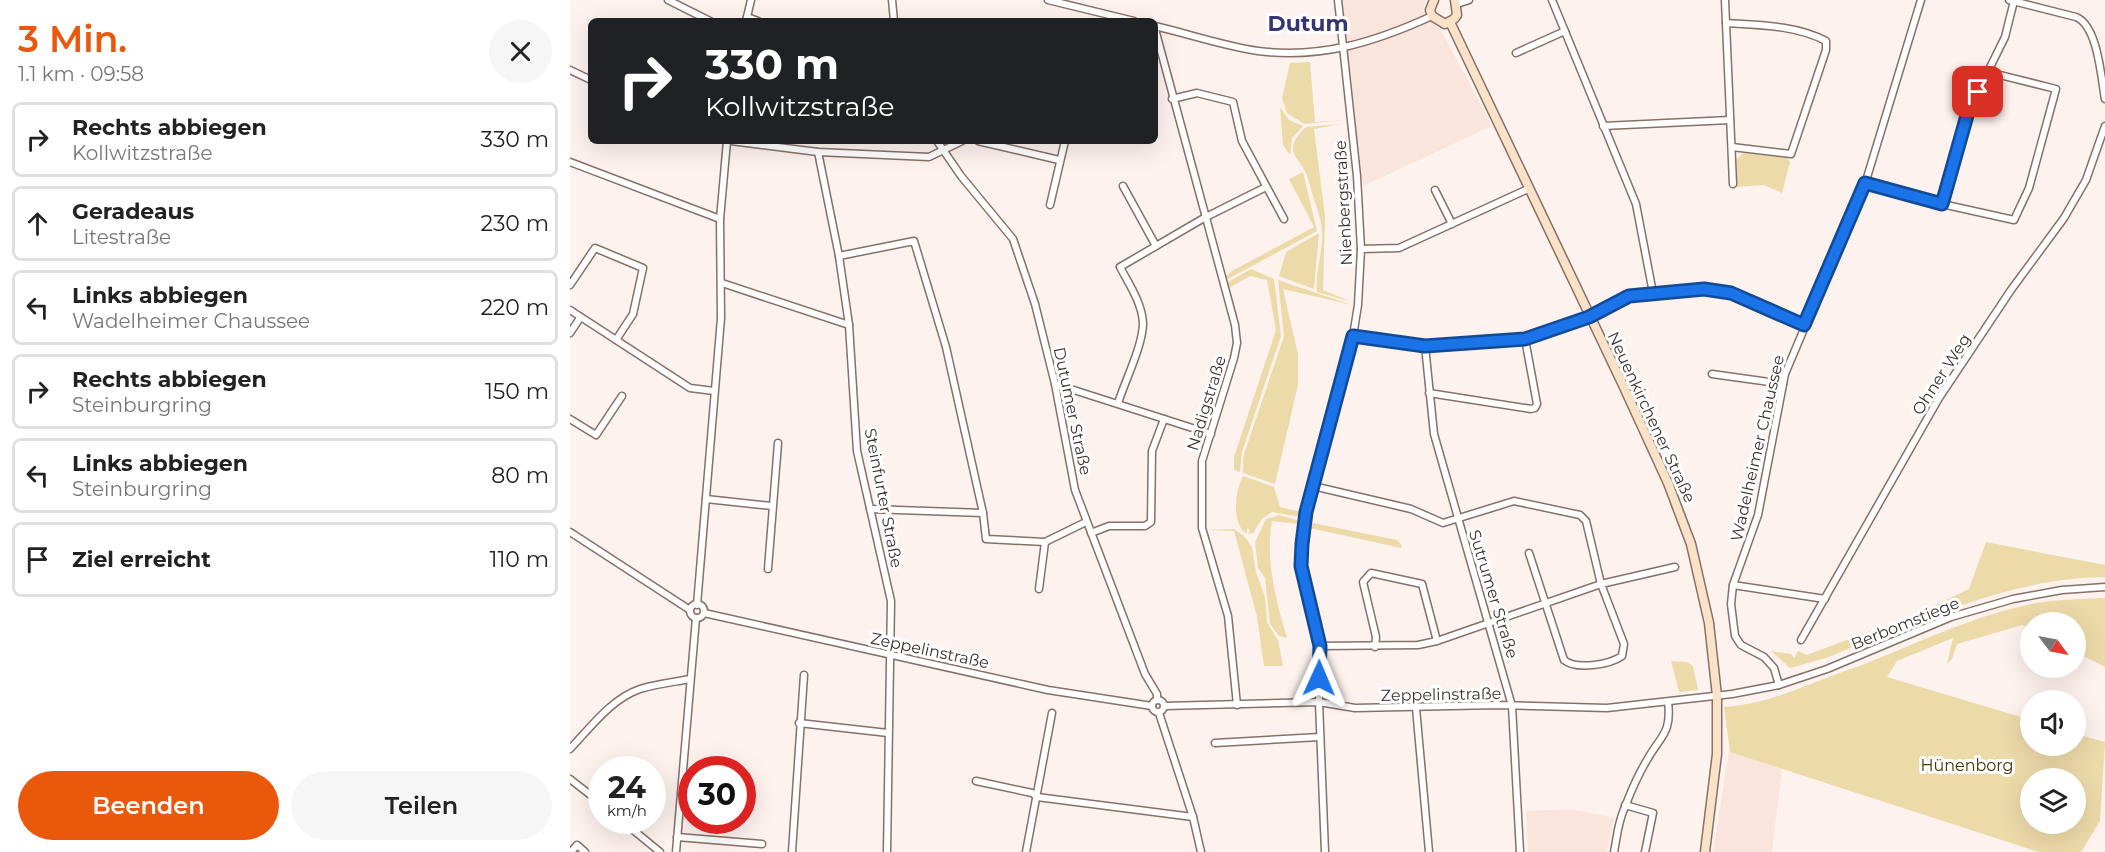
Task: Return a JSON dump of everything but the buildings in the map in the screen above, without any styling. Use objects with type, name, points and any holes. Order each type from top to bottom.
[{"type":"street","points":[[668,0],[704,18]]},
{"type":"street","points":[[746,18],[751,0]]},
{"type":"street","points":[[892,0],[894,18]]},
{"type":"street","points":[[1048,0],[1122,18]]},
{"type":"street","name":"Nienbergstraße","points":[[1325,852],[1319,702],[1320,646],[1301,566],[1306,512],[1353,336],[1358,305],[1361,249],[1345,48],[1338,0]]},
{"type":"street","points":[[1434,0],[1430,10],[1439,23],[1450,22],[1457,15],[1456,2],[1469,0]]},
{"type":"street","points":[[1552,0],[1636,204],[1653,293]]},
{"type":"street","points":[[1725,0],[1733,183]]},
{"type":"street","name":"Wadelheimer Chaussee","points":[[1779,685],[1774,668],[1764,657],[1742,645],[1735,636],[1731,604],[1733,585],[1758,515],[1783,384],[1804,325],[1865,183],[1921,0]]},
{"type":"street","points":[[1942,204],[1968,112],[2005,37],[2012,1],[2076,17],[2085,22],[2093,37],[2105,99]]},
{"type":"street","points":[[1158,29],[1256,51],[1287,53],[1345,48],[1389,36],[1432,16]]},
{"type":"street","name":"Neuenkirchener Straße","points":[[1450,22],[1668,483],[1687,531],[1709,623],[1717,696],[1717,754],[1705,852]]},
{"type":"street","points":[[1726,23],[1770,26],[1816,36],[1826,41],[1826,50],[1791,154],[1732,147]]},
{"type":"street","points":[[1516,53],[1564,31]]},
{"type":"street","name":"Nadigstraße","points":[[1158,36],[1204,219],[1225,286],[1237,343],[1202,461],[1202,528],[1228,616],[1237,705]]},
{"type":"street","points":[[570,70],[588,79]]},
{"type":"street","points":[[1865,183],[1942,204],[2014,220],[2030,188],[2056,89],[1988,72]]},
{"type":"street","points":[[1172,99],[1197,93],[1233,102],[1242,141],[1284,219]]},
{"type":"street","points":[[1603,126],[1730,120]]},
{"type":"street","name":"Ohner Weg","points":[[1801,640],[1939,398],[2064,218],[2086,180],[2105,126]]},
{"type":"street","points":[[690,610],[697,604],[706,499],[722,283],[720,219],[729,144]]},
{"type":"street","points":[[753,144],[818,152],[929,157],[957,144]]},
{"type":"street","name":"Dutumer Straße","points":[[939,144],[1013,239],[1035,304],[1055,384],[1075,490],[1145,674],[1157,694],[1157,700]]},
{"type":"street","points":[[991,144],[1059,160]]},
{"type":"street","points":[[1050,205],[1064,144]]},
{"type":"street","name":"Steinfurter Straße","points":[[818,152],[839,256],[849,326],[857,451],[891,601],[887,852]]},
{"type":"street","points":[[570,162],[720,219]]},
{"type":"street","points":[[1123,186],[1156,246]]},
{"type":"street","points":[[1118,403],[1140,338],[1143,322],[1138,302],[1120,267],[1266,187]]},
{"type":"street","points":[[1361,249],[1399,248],[1528,189]]},
{"type":"street","points":[[1435,190],[1452,224]]},
{"type":"street","points":[[839,256],[914,242],[946,347],[983,513],[986,539],[1045,542],[1086,522]]},
{"type":"street","points":[[570,285],[595,248],[642,268],[633,314],[616,340]]},
{"type":"street","points":[[722,283],[849,326]]},
{"type":"street","points":[[1353,336],[1425,346],[1525,339],[1589,317],[1629,296],[1704,289],[1731,293],[1804,325]]},
{"type":"street","points":[[570,310],[690,388],[714,391]]},
{"type":"street","points":[[570,333],[580,318]]},
{"type":"street","points":[[1429,393],[1531,410],[1535,408],[1537,404],[1525,339]]},
{"type":"street","name":"Sutrumer Straße","points":[[1425,346],[1434,434],[1512,706],[1520,852]]},
{"type":"street","points":[[1712,374],[1783,384]]},
{"type":"street","points":[[1055,384],[1211,434]]},
{"type":"street","points":[[570,419],[596,435],[622,396]]},
{"type":"street","points":[[1091,533],[1109,526],[1145,526],[1151,522],[1152,451],[1164,418]]},
{"type":"street","points":[[768,569],[778,443]]},
{"type":"street","points":[[1313,486],[1411,509],[1443,523],[1514,501],[1574,512],[1586,521],[1601,584],[1624,644],[1622,656],[1615,661],[1570,664],[1564,660],[1529,553]]},
{"type":"street","points":[[706,499],[772,506]]},
{"type":"street","points":[[870,509],[983,513]]},
{"type":"street","points":[[572,536],[690,610],[691,615],[696,618]]},
{"type":"street","points":[[1039,589],[1045,542]]},
{"type":"street","points":[[1320,646],[1375,647],[1418,645],[1437,641],[1489,625],[1601,584],[1675,567]]},
{"type":"street","points":[[1375,647],[1376,637],[1363,582],[1371,573],[1422,584],[1437,641]]},
{"type":"street","points":[[1733,585],[1825,599]]},
{"type":"street","name":"Berbomstiege","points":[[1717,696],[1779,685],[1827,669],[1951,617],[2013,599],[2062,590],[2105,587]]},
{"type":"street","points":[[696,618],[704,613],[702,607],[697,604]]},
{"type":"street","name":"Zeppelinstraße","points":[[704,613],[1048,690],[1152,706]]},
{"type":"street","points":[[676,852],[696,618]]},
{"type":"street","points":[[792,852],[804,675]]},
{"type":"street","points":[[570,749],[605,711],[623,697],[641,689],[690,679]]},
{"type":"street","name":"Zeppelinstraße","points":[[1164,706],[1319,702],[1355,708],[1512,706],[1607,708],[1717,696]]},
{"type":"street","points":[[1157,700],[1164,706],[1159,712],[1154,711],[1152,706],[1157,700]]},
{"type":"street","points":[[1614,852],[1620,818],[1647,758],[1667,731],[1668,702]]},
{"type":"street","points":[[1416,708],[1429,852]]},
{"type":"street","points":[[1159,712],[1193,817],[1201,852]]},
{"type":"street","points":[[1026,852],[1052,713]]},
{"type":"street","points":[[799,723],[888,733]]},
{"type":"street","points":[[1215,743],[1320,737]]},
{"type":"street","points":[[570,779],[588,793]]},
{"type":"street","points":[[976,782],[1032,793],[1036,797],[1193,817]]},
{"type":"street","points":[[1626,805],[1653,813],[1645,852]]},
{"type":"street","points":[[638,834],[660,852]]},
{"type":"street","points":[[677,837],[762,844]]},
{"type":"street","points":[[571,852],[577,845],[585,852]]},
{"type":"shaded area","points":[[1341,0],[1426,0],[1423,10],[1428,21],[1438,25],[1492,126],[1363,186]]},
{"type":"shaded area","points":[[1729,751],[1782,769],[1772,852],[1713,852]]},
{"type":"shaded area","points":[[1572,809],[1614,818],[1607,852],[1528,852],[1526,811]]},
{"type":"green space","points":[[1310,62],[1315,122],[1343,120],[1305,124],[1287,113],[1282,98],[1290,63]]},
{"type":"green space","points":[[1280,107],[1289,120],[1303,126],[1292,138],[1290,155],[1283,145]]},
{"type":"green space","points":[[1340,124],[1314,129],[1325,217],[1323,290],[1352,302],[1317,292],[1322,243],[1321,223],[1306,173],[1293,149],[1298,136],[1306,127]]},
{"type":"green space","points":[[1743,153],[1787,158],[1790,162],[1782,193],[1764,185],[1737,187],[1736,160]]},
{"type":"green space","points":[[1303,172],[1317,231],[1226,280],[1225,277],[1232,271],[1314,227],[1289,179]]},
{"type":"green space","points":[[1319,233],[1314,289],[1279,276],[1286,252]]},
{"type":"green space","points":[[1251,269],[1274,279],[1281,336],[1242,452],[1240,472],[1234,470],[1234,457],[1276,330],[1267,280],[1250,276],[1229,288],[1227,286],[1228,282]]},
{"type":"green space","points":[[1278,280],[1352,305],[1283,289],[1298,354],[1298,385],[1275,484],[1243,473],[1243,457],[1284,336]]},
{"type":"green space","points":[[1243,476],[1274,487],[1280,507],[1301,512],[1300,517],[1272,512],[1262,519],[1253,533],[1248,534],[1250,530],[1247,528],[1247,534],[1238,523],[1236,507]]},
{"type":"green space","points":[[1279,515],[1299,521],[1299,524],[1272,521],[1270,536],[1273,580],[1287,638],[1279,636],[1270,624],[1265,578],[1258,568],[1255,542],[1266,519]]},
{"type":"green space","points":[[1313,523],[1397,540],[1402,545],[1401,548],[1310,528]]},
{"type":"green space","points":[[1234,529],[1244,536],[1252,547],[1256,572],[1265,597],[1267,622],[1278,640],[1283,666],[1264,666],[1257,617],[1234,531],[1207,530]]},
{"type":"green space","points":[[1986,542],[2105,565],[2105,577],[2077,578],[2023,587],[1970,602],[1892,631],[1893,625],[1969,589]]},
{"type":"green space","name":"Hünenborg","points":[[2105,598],[2105,667],[2086,657],[2086,612],[2020,612],[2020,626],[1957,644],[1952,659],[1947,664],[1953,638],[1897,661],[1887,677],[2020,717],[2020,756],[2086,756],[2086,737],[2105,742],[2100,821],[2081,852],[2039,852],[1730,752],[1724,707],[1757,702],[1788,692],[1988,615],[2036,603]]},
{"type":"green space","points":[[1870,631],[1875,638],[1826,658],[1790,668],[1771,651],[1791,654],[1794,658],[1798,651],[1807,655]]},
{"type":"green space","points":[[1671,661],[1687,662],[1693,666],[1698,690],[1679,692]]},
{"type":"district","name":"Dutum","points":[[1308,23]]},
{"type":"route","points":[[1319,678],[1320,646],[1301,566],[1302,544],[1306,512],[1353,336],[1425,346],[1474,345],[1525,339],[1589,317],[1629,296],[1704,289],[1731,293],[1804,325],[1850,224],[1865,183],[1942,204],[1968,112],[1978,92]]}]
